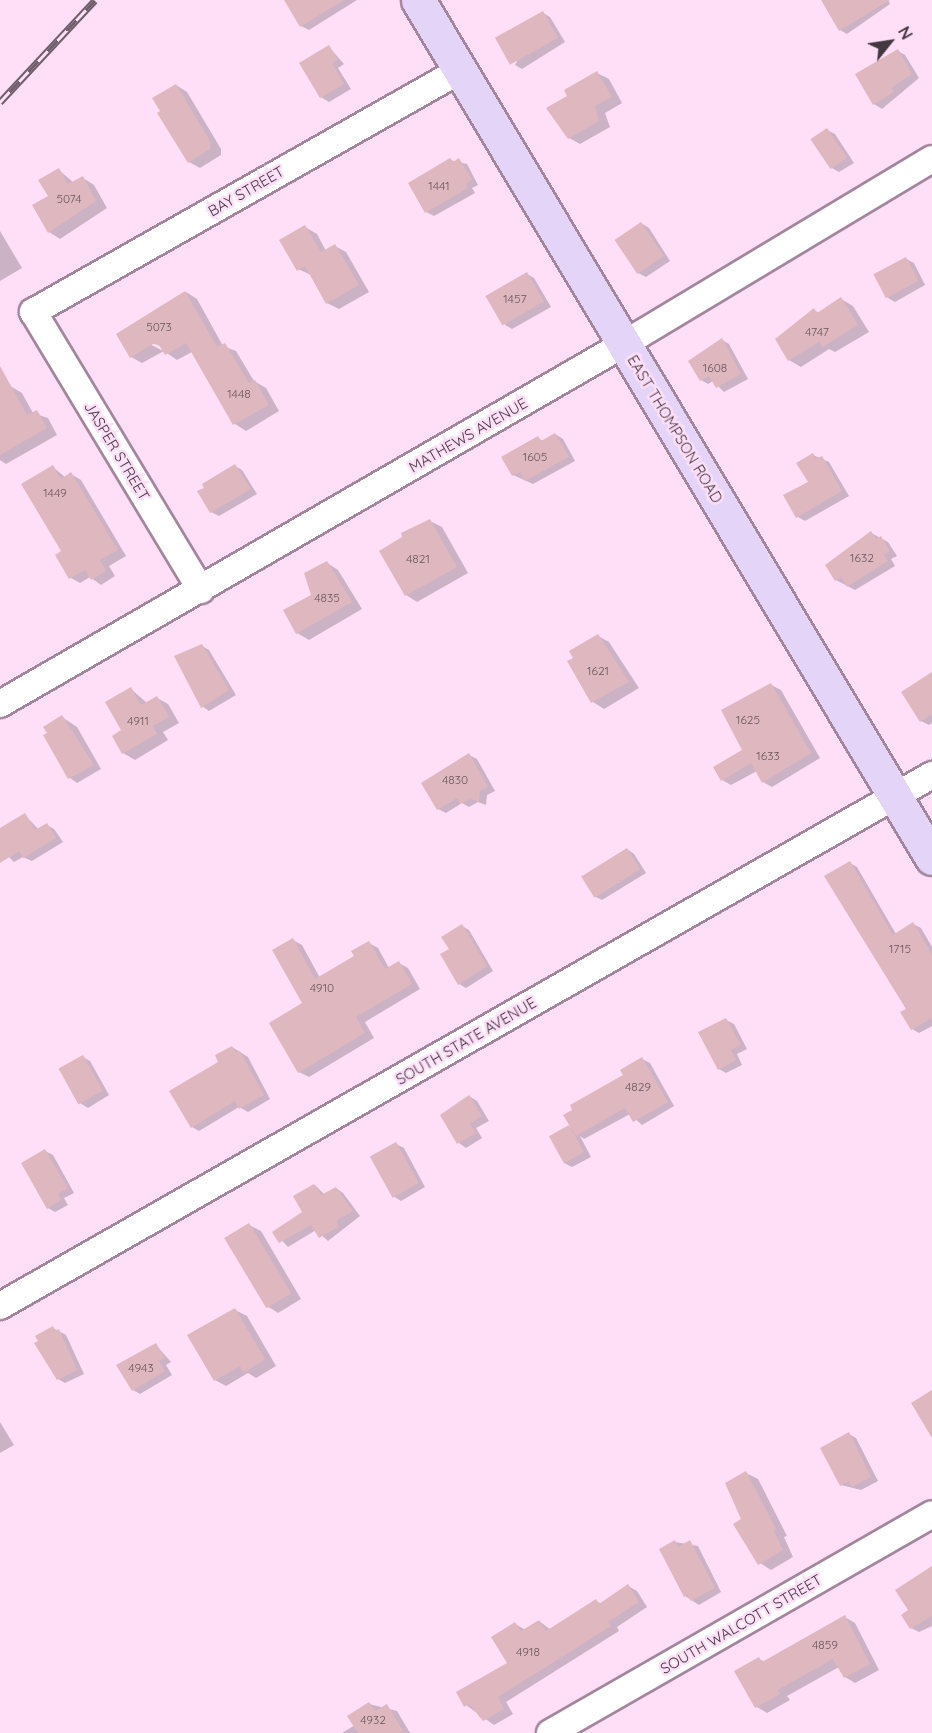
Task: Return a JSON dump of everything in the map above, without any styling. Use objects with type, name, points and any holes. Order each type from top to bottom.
[{"type":"main road","name":"EAST THOMPSON ROAD","points":[[418,0],[932,858]]},
{"type":"street","name":"BAY STREET","points":[[33,312],[460,70]]},
{"type":"street","name":"MATHEWS AVENUE","points":[[0,704],[624,344],[932,159]]},
{"type":"street","name":"JASPER STREET","points":[[33,312],[201,590]]},
{"type":"street","name":"SOUTH STATE AVENUE","points":[[0,1306],[932,775]]},
{"type":"street","name":"SOUTH WALCOTT STREET","points":[[550,1733],[932,1514]]},
{"type":"building","points":[[284,0],[344,0],[300,27]]},
{"type":"building","points":[[821,0],[890,0],[839,31]]},
{"type":"building","points":[[543,11],[558,38],[510,65],[495,38]]},
{"type":"building","points":[[329,45],[338,60],[332,63],[344,84],[320,98],[299,63]]},
{"type":"building","points":[[898,49],[912,74],[891,88],[894,92],[873,105],[855,74]]},
{"type":"building","points":[[597,71],[612,97],[595,106],[599,121],[568,139],[546,108],[567,96],[564,90]]},
{"type":"building","points":[[176,84],[210,141],[210,149],[188,163],[157,113],[160,111],[152,98]]},
{"type":"building","points":[[827,128],[847,158],[831,169],[810,139]]},
{"type":"building","points":[[450,158],[453,162],[459,158],[472,180],[466,184],[468,188],[425,213],[408,183]]},
{"type":"building","points":[[59,168],[68,184],[83,176],[96,201],[48,233],[32,205],[48,196],[38,180]]},
{"type":"building","points":[[641,222],[664,256],[637,274],[614,240]]},
{"type":"building","points":[[305,225],[321,252],[335,244],[359,285],[326,304],[305,266],[297,271],[279,240]]},
{"type":"building","points":[[906,257],[919,281],[886,298],[873,274]]},
{"type":"building","points":[[527,272],[544,301],[502,325],[485,296]]},
{"type":"building","points":[[185,291],[217,347],[225,343],[249,383],[255,380],[269,405],[233,425],[186,343],[165,355],[159,345],[153,344],[130,358],[116,334]]},
{"type":"building","points":[[841,297],[858,325],[823,347],[819,342],[788,361],[775,339],[814,308],[817,313]]},
{"type":"building","points":[[722,338],[741,374],[716,388],[709,376],[700,381],[688,361]]},
{"type":"building","points":[[0,366],[27,415],[37,410],[47,428],[0,455]]},
{"type":"building","points":[[555,433],[569,457],[525,481],[520,472],[512,476],[501,457],[538,436],[541,441]]},
{"type":"building","points":[[813,453],[816,459],[822,456],[842,491],[796,518],[783,495],[808,482],[796,463]]},
{"type":"building","points":[[235,464],[251,489],[210,513],[197,491],[204,488],[202,484]]},
{"type":"building","points":[[53,465],[61,479],[71,472],[118,550],[100,560],[106,571],[91,580],[85,570],[69,579],[55,555],[61,551],[21,484]]},
{"type":"building","points":[[430,519],[457,567],[405,596],[379,551],[402,537],[401,533]]},
{"type":"building","points":[[871,531],[876,539],[881,536],[890,551],[884,555],[888,561],[847,587],[841,577],[835,581],[825,565]]},
{"type":"building","points":[[327,561],[352,602],[296,634],[283,610],[311,595],[304,573]]},
{"type":"building","points":[[598,634],[629,682],[591,703],[567,661],[573,658],[569,651]]},
{"type":"building","points":[[202,644],[229,690],[201,708],[174,656]]},
{"type":"building","points":[[932,672],[932,714],[920,722],[901,692]]},
{"type":"building","points":[[771,683],[811,753],[762,783],[751,763],[721,781],[713,767],[742,750],[721,710]]},
{"type":"building","points":[[131,687],[141,705],[157,696],[169,717],[153,726],[157,734],[122,754],[112,736],[121,730],[105,702]]},
{"type":"building","points":[[62,715],[94,765],[68,779],[43,735],[47,733],[43,727]]},
{"type":"building","points":[[469,753],[488,787],[480,791],[479,802],[470,799],[460,804],[457,798],[437,810],[421,783]]},
{"type":"building","points":[[25,813],[35,830],[47,823],[56,838],[23,858],[19,851],[0,863],[0,828]]},
{"type":"building","points":[[627,848],[640,869],[594,898],[581,877]]},
{"type":"building","points":[[850,861],[893,935],[913,922],[932,954],[932,1018],[911,1030],[900,1012],[906,1009],[824,876]]},
{"type":"building","points":[[462,924],[487,966],[458,985],[440,954],[449,949],[441,937]]},
{"type":"building","points":[[293,938],[315,979],[354,956],[351,951],[369,941],[385,969],[399,961],[412,984],[356,1017],[365,1033],[298,1073],[269,1023],[302,1003],[272,950]]},
{"type":"building","points":[[726,1018],[741,1045],[731,1050],[736,1060],[718,1070],[698,1032]]},
{"type":"building","points":[[232,1046],[236,1053],[240,1051],[264,1095],[239,1109],[235,1101],[191,1128],[169,1091],[218,1062],[215,1055]]},
{"type":"building","points":[[83,1055],[103,1091],[78,1104],[59,1069]]},
{"type":"building","points":[[642,1057],[668,1102],[633,1122],[625,1108],[576,1136],[563,1115],[572,1110],[570,1105],[623,1075],[620,1070]]},
{"type":"building","points":[[469,1095],[482,1116],[470,1124],[476,1133],[457,1144],[440,1115]]},
{"type":"building","points":[[569,1125],[584,1152],[564,1163],[549,1136]]},
{"type":"building","points":[[396,1142],[419,1183],[393,1198],[370,1157]]},
{"type":"building","points":[[45,1149],[68,1188],[58,1194],[61,1200],[47,1209],[21,1163]]},
{"type":"building","points":[[314,1184],[321,1195],[336,1187],[353,1211],[337,1220],[338,1227],[319,1238],[311,1225],[279,1243],[272,1232],[302,1212],[293,1196]]},
{"type":"building","points":[[249,1223],[291,1293],[266,1308],[224,1238]]},
{"type":"building","points":[[235,1308],[265,1359],[244,1373],[240,1366],[214,1381],[187,1335]]},
{"type":"building","points":[[53,1326],[55,1331],[59,1329],[77,1370],[57,1380],[34,1343],[38,1341],[35,1336]]},
{"type":"building","points":[[156,1343],[165,1358],[159,1361],[165,1371],[132,1391],[116,1365]]},
{"type":"building","points":[[932,1390],[932,1438],[911,1403]]},
{"type":"building","points":[[849,1432],[871,1477],[852,1487],[849,1481],[840,1486],[820,1448]]},
{"type":"building","points":[[746,1471],[776,1529],[774,1531],[783,1550],[758,1565],[733,1524],[741,1519],[725,1483]]},
{"type":"building","points":[[675,1540],[678,1547],[690,1540],[715,1588],[691,1601],[687,1595],[684,1597],[659,1549]]},
{"type":"building","points":[[932,1566],[932,1616],[910,1629],[901,1615],[908,1610],[895,1590]]},
{"type":"building","points":[[628,1584],[639,1602],[608,1622],[611,1626],[498,1697],[504,1709],[483,1721],[469,1704],[464,1707],[456,1692],[507,1663],[491,1637],[515,1622],[521,1631],[539,1620],[546,1631],[596,1599],[599,1604]]},
{"type":"building","points":[[845,1615],[870,1664],[844,1678],[833,1659],[778,1690],[780,1694],[755,1708],[734,1671],[759,1657],[762,1662]]},
{"type":"building","points":[[369,1702],[375,1711],[387,1704],[404,1733],[358,1733],[347,1716]]},
{"type":"railway","points":[[0,102],[95,0]]}]
